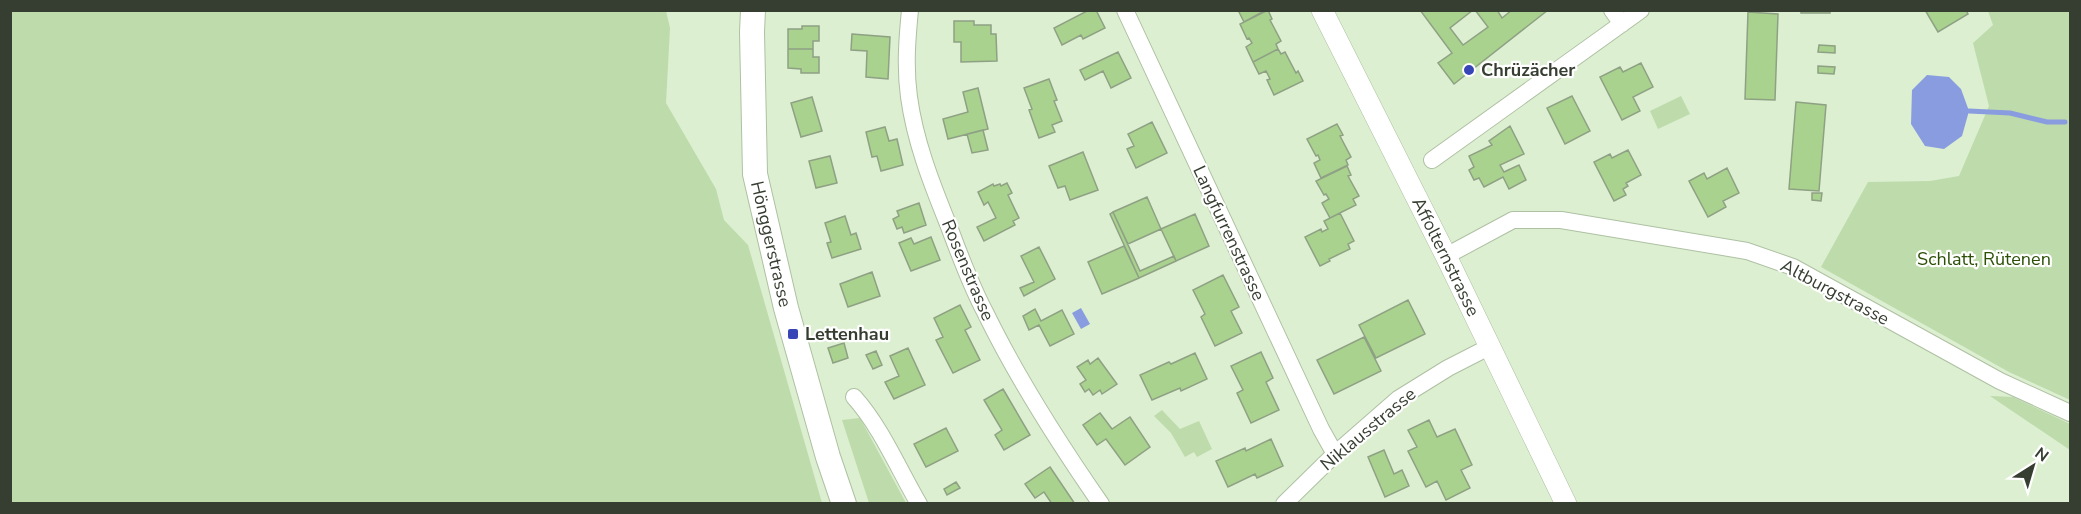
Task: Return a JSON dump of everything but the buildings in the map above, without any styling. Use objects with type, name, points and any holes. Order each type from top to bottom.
[{"type":"main road","name":"Hönggerstrasse","points":[[753,10],[755,174],[786,308],[828,458],[844,504]]},
{"type":"street","name":"Rosenstrasse","points":[[910,10],[906,59],[909,99],[915,132],[934,189],[984,311],[1049,428],[1101,504]]},
{"type":"street","name":"Langfurrenstrasse","points":[[1125,10],[1321,429],[1335,454]]},
{"type":"street","name":"Affolternstrasse","points":[[1322,10],[1491,346],[1566,504]]},
{"type":"street","points":[[1432,160],[1617,17],[1641,10]]},
{"type":"street","name":"Altburgstrasse","points":[[1446,256],[1513,220],[1561,220],[1747,251],[1793,267],[2000,381],[2070,413]]},
{"type":"street","name":"Niklausstrasse","points":[[1284,504],[1335,454],[1398,399],[1448,368],[1491,346]]},
{"type":"street","points":[[854,396],[875,424],[919,504]]},
{"type":"green space","points":[[10,11],[666,11],[670,28],[666,103],[716,189],[724,220],[748,245],[822,503],[11,503]]},
{"type":"green space","name":"Schlatt, Rütenen","points":[[1988,11],[2070,11],[2070,400],[2009,372],[1821,267],[1868,182],[1930,181],[1959,176],[1989,106],[1973,43],[1993,25]]},
{"type":"green space","points":[[1681,96],[1690,114],[1658,129],[1650,111]]},
{"type":"green space","points":[[1990,396],[2013,397],[2070,424],[2070,450]]},
{"type":"green space","points":[[1162,410],[1180,429],[1199,421],[1212,449],[1197,457],[1194,452],[1185,457],[1171,433],[1154,416]]},
{"type":"green space","points":[[860,418],[906,503],[869,503],[842,420]]},
{"type":"water","points":[[1927,75],[1949,77],[1961,89],[1969,111],[1962,136],[1944,149],[1925,146],[1911,124],[1912,90]]},
{"type":"water","points":[[1081,308],[1090,324],[1081,329],[1072,313]]},
{"type":"waterway","points":[[1969,111],[2010,113],[2047,122],[2065,122]]},
{"type":"place","name":"Chrüzächer","points":[[1469,70]]},
{"type":"place","name":"Lettenhau","points":[[793,334]]}]
